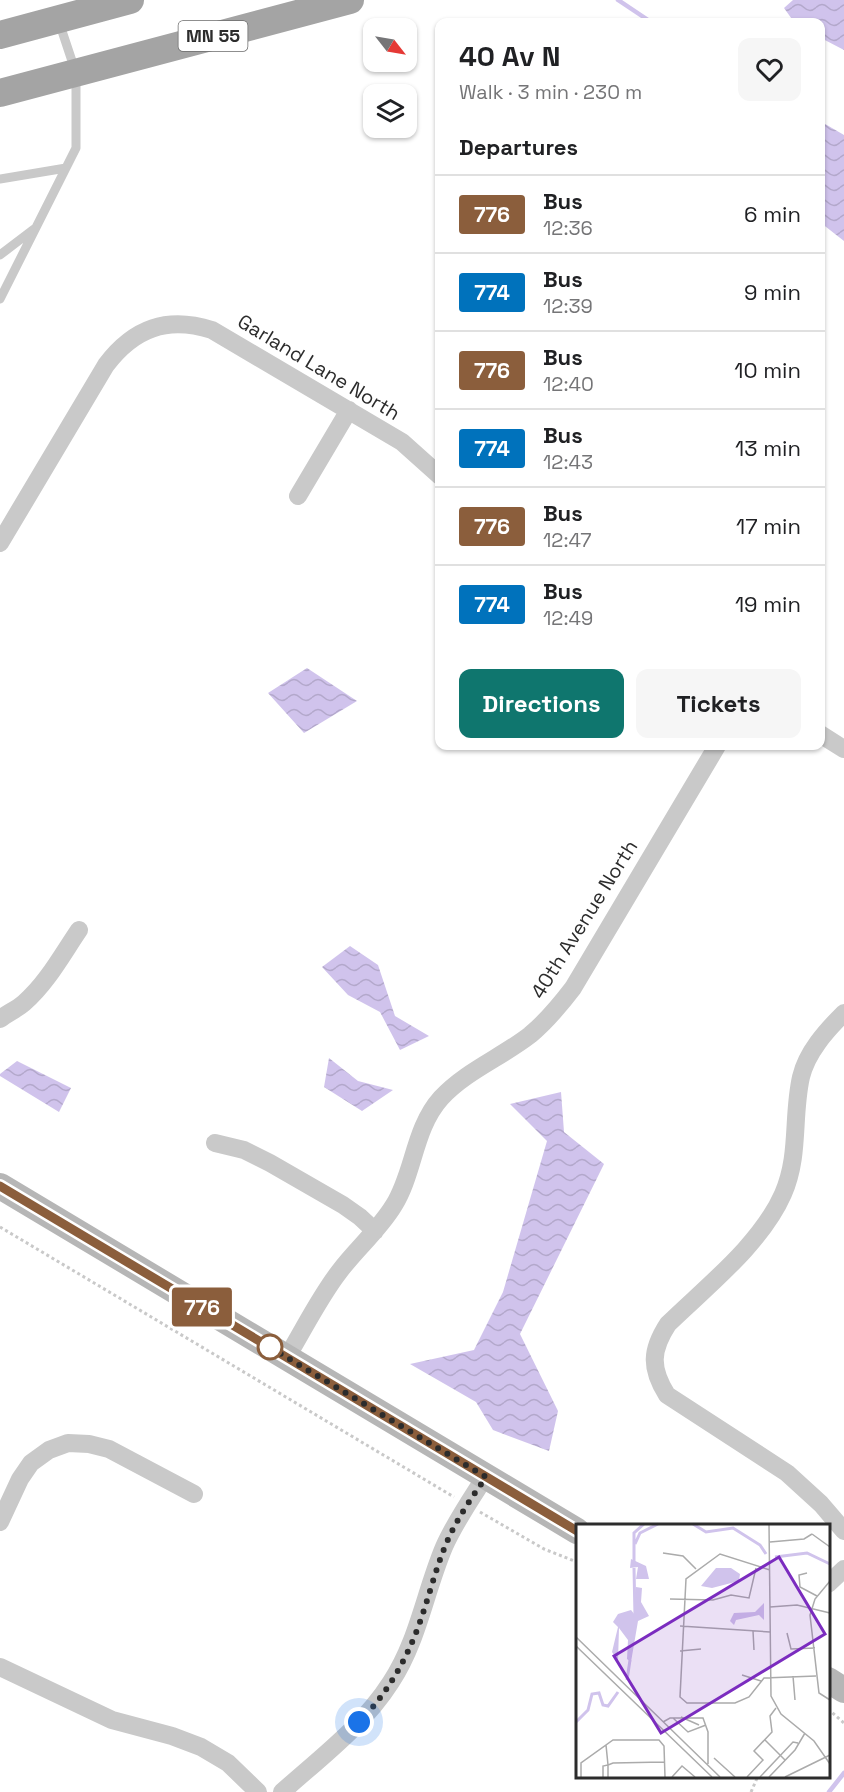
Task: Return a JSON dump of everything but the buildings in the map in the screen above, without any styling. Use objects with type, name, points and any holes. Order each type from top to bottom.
[{"type":"main road","points":[[0,35],[130,0]]},
{"type":"main road","name":"MN 55","points":[[0,93],[351,0]]},
{"type":"street","name":"Garland Lane North","points":[[0,543],[106,365],[129,340],[163,325],[181,324],[212,330],[402,442],[435,472]]},
{"type":"street","points":[[298,496],[349,410]]},
{"type":"street","points":[[825,737],[844,749]]},
{"type":"street","name":"40th Avenue North","points":[[287,1357],[326,1290],[396,1203],[428,1114],[459,1082],[530,1035],[553,1014],[573,988],[715,750]]},
{"type":"street","points":[[0,1018],[23,1004],[36,991],[52,972],[79,930]]},
{"type":"street","points":[[844,1013],[812,1052],[801,1076],[794,1160],[783,1194],[765,1225],[742,1252],[668,1324],[655,1351],[655,1366],[659,1381],[667,1395],[787,1473],[821,1504],[844,1531]]},
{"type":"street","points":[[215,1143],[244,1150],[270,1163],[343,1205],[375,1231]]},
{"type":"street","points":[[0,1186],[576,1530]]},
{"type":"street","points":[[0,1522],[20,1479],[32,1463],[49,1450],[68,1443],[88,1444],[109,1449],[194,1494]]},
{"type":"street","points":[[282,1792],[371,1710],[391,1682],[412,1642],[445,1547],[467,1505],[486,1477]]},
{"type":"street","points":[[829,1583],[844,1569]]},
{"type":"street","points":[[0,1667],[112,1720],[172,1736],[201,1747],[228,1763],[258,1792]]},
{"type":"street","points":[[829,1681],[844,1690]]},
{"type":"lane","points":[[0,299],[76,148],[76,73],[58,19]]},
{"type":"lane","points":[[0,179],[66,168]]},
{"type":"lane","points":[[0,255],[36,228]]},
{"type":"path","points":[[0,1227],[467,1505],[544,1549],[576,1562]]},
{"type":"path","points":[[829,1710],[844,1723]]},
{"type":"path","points":[[752,1792],[758,1777]]},
{"type":"water","points":[[793,0],[844,0],[844,50],[825,40],[825,18],[791,18],[784,8]]},
{"type":"water","points":[[825,124],[844,135],[844,241],[825,226]]},
{"type":"water","points":[[307,668],[357,701],[304,733],[268,693]]},
{"type":"water","points":[[350,946],[378,965],[395,1016],[429,1036],[400,1050],[380,1012],[348,995],[322,967]]},
{"type":"water","points":[[329,1058],[358,1081],[393,1090],[362,1111],[324,1087]]},
{"type":"water","points":[[17,1061],[71,1088],[59,1112],[0,1076]]},
{"type":"water","points":[[561,1092],[564,1132],[604,1164],[520,1334],[558,1411],[549,1451],[493,1430],[476,1402],[410,1364],[474,1350],[503,1292],[547,1141],[510,1104]]},
{"type":"waterway","points":[[618,0],[645,18]]},
{"type":"waterway","points":[[829,1792],[844,1773]]},
{"type":"bus line","name":"776","points":[[0,1186],[576,1530]]},
{"type":"route","points":[[270,1347],[266,1345],[486,1477],[470,1500],[445,1547],[408,1652],[391,1682],[371,1710],[359,1722]]}]
